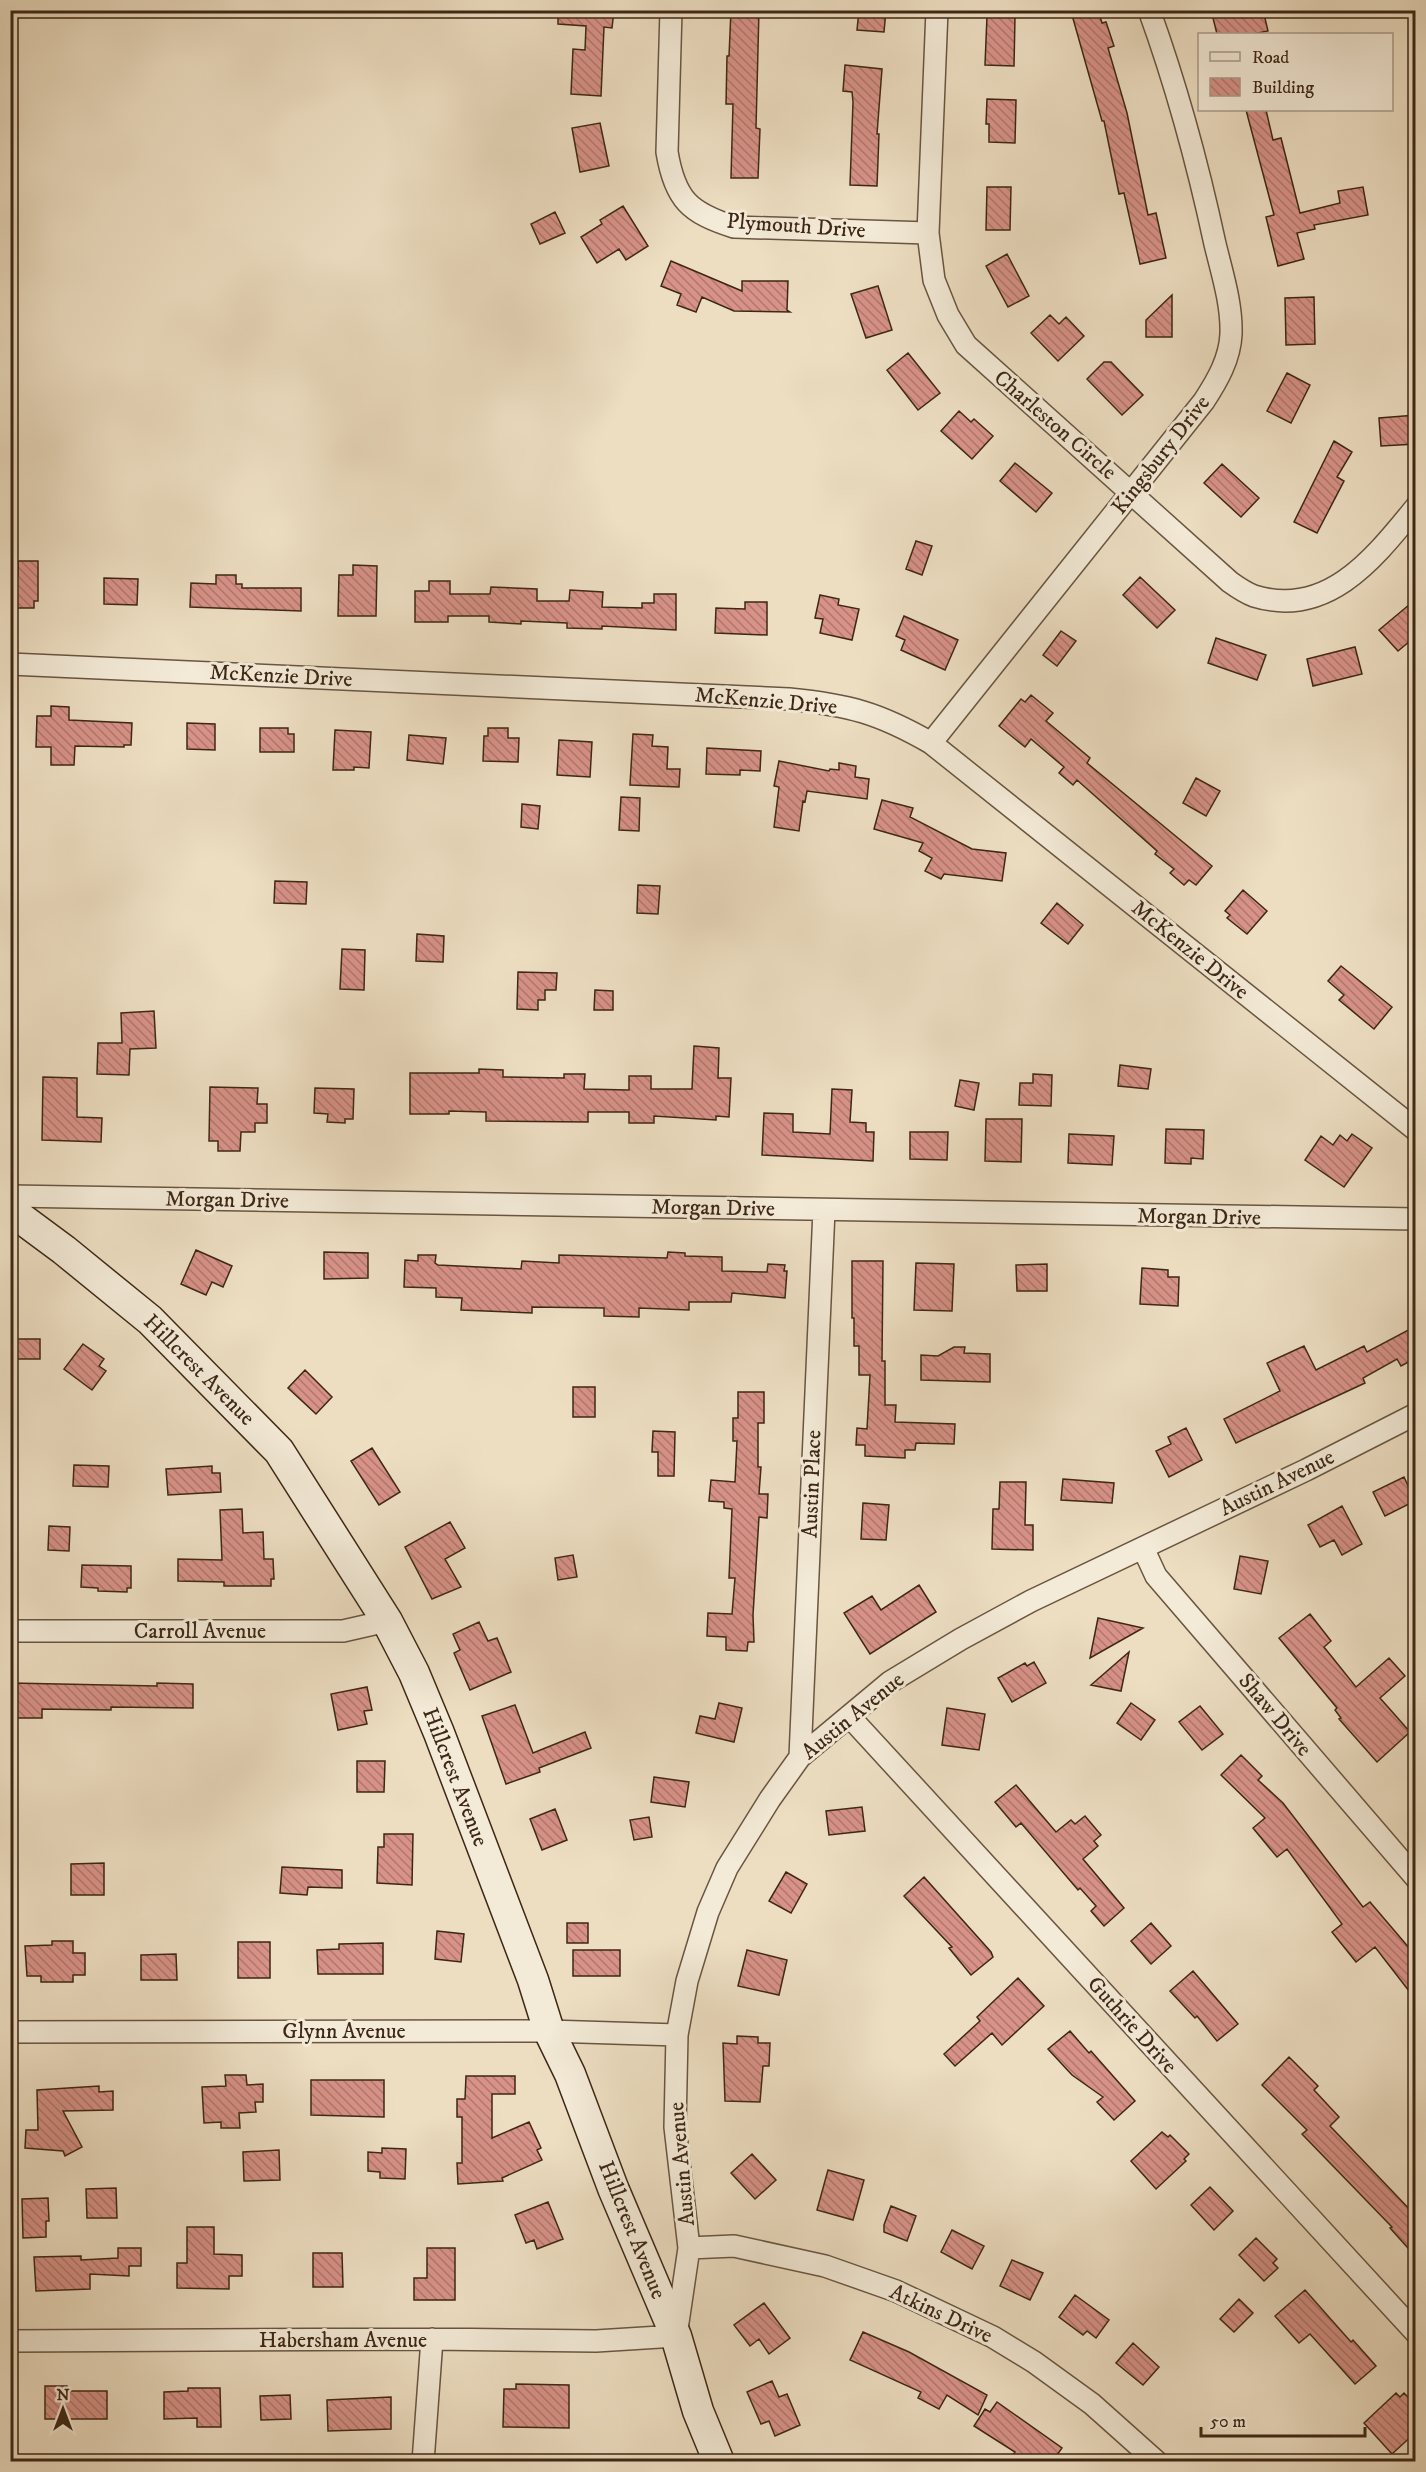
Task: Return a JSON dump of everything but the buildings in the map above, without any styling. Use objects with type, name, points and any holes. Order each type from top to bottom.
[{"type":"street","name":"Plymouth Drive","points":[[671,10],[667,152],[671,175],[679,193],[699,213],[705,218],[734,226],[928,233]]},
{"type":"street","name":"Charleston Circle","points":[[937,10],[928,233],[934,280],[948,315],[966,345],[1230,582],[1252,596],[1294,601],[1316,596],[1339,586],[1353,577],[1416,507]]},
{"type":"street","name":"Kingsbury Drive","points":[[931,743],[1209,394],[1227,354],[1231,335],[1230,311],[1205,198],[1187,128],[1149,10]]},
{"type":"street","name":"McKenzie Drive","points":[[10,664],[789,699],[835,704],[874,714],[931,743],[1416,1130]]},
{"type":"street","name":"Morgan Drive","points":[[10,1196],[1416,1220]]},
{"type":"street","name":"Hillcrest Avenue","points":[[10,1210],[64,1250],[150,1320],[279,1451],[387,1621],[414,1673],[439,1733],[533,1980],[549,2031],[570,2073],[613,2188],[676,2336],[699,2411],[719,2462]]},
{"type":"street","name":"Austin Place","points":[[800,1757],[824,1210]]},
{"type":"street","name":"Austin Avenue","points":[[676,2336],[689,2248],[675,2127],[677,2035],[687,1981],[708,1912],[727,1868],[770,1799],[800,1757],[890,1682],[961,1639],[1031,1601],[1306,1470],[1416,1414]]},
{"type":"street","name":"Shaw Drive","points":[[1143,1548],[1156,1576],[1416,1878]]},
{"type":"street","name":"Carroll Avenue","points":[[10,1631],[342,1631],[387,1621]]},
{"type":"street","name":"Guthrie Drive","points":[[849,1716],[1416,2333]]},
{"type":"street","name":"Glynn Avenue","points":[[10,2032],[549,2031],[677,2035]]},
{"type":"street","name":"Atkins Drive","points":[[689,2248],[734,2246],[825,2266],[896,2291],[993,2337],[1034,2362],[1092,2404],[1157,2462]]},
{"type":"street","name":"Habersham Avenue","points":[[10,2341],[432,2339],[596,2341],[676,2336]]},
{"type":"street","points":[[423,2462],[432,2339]]}]
